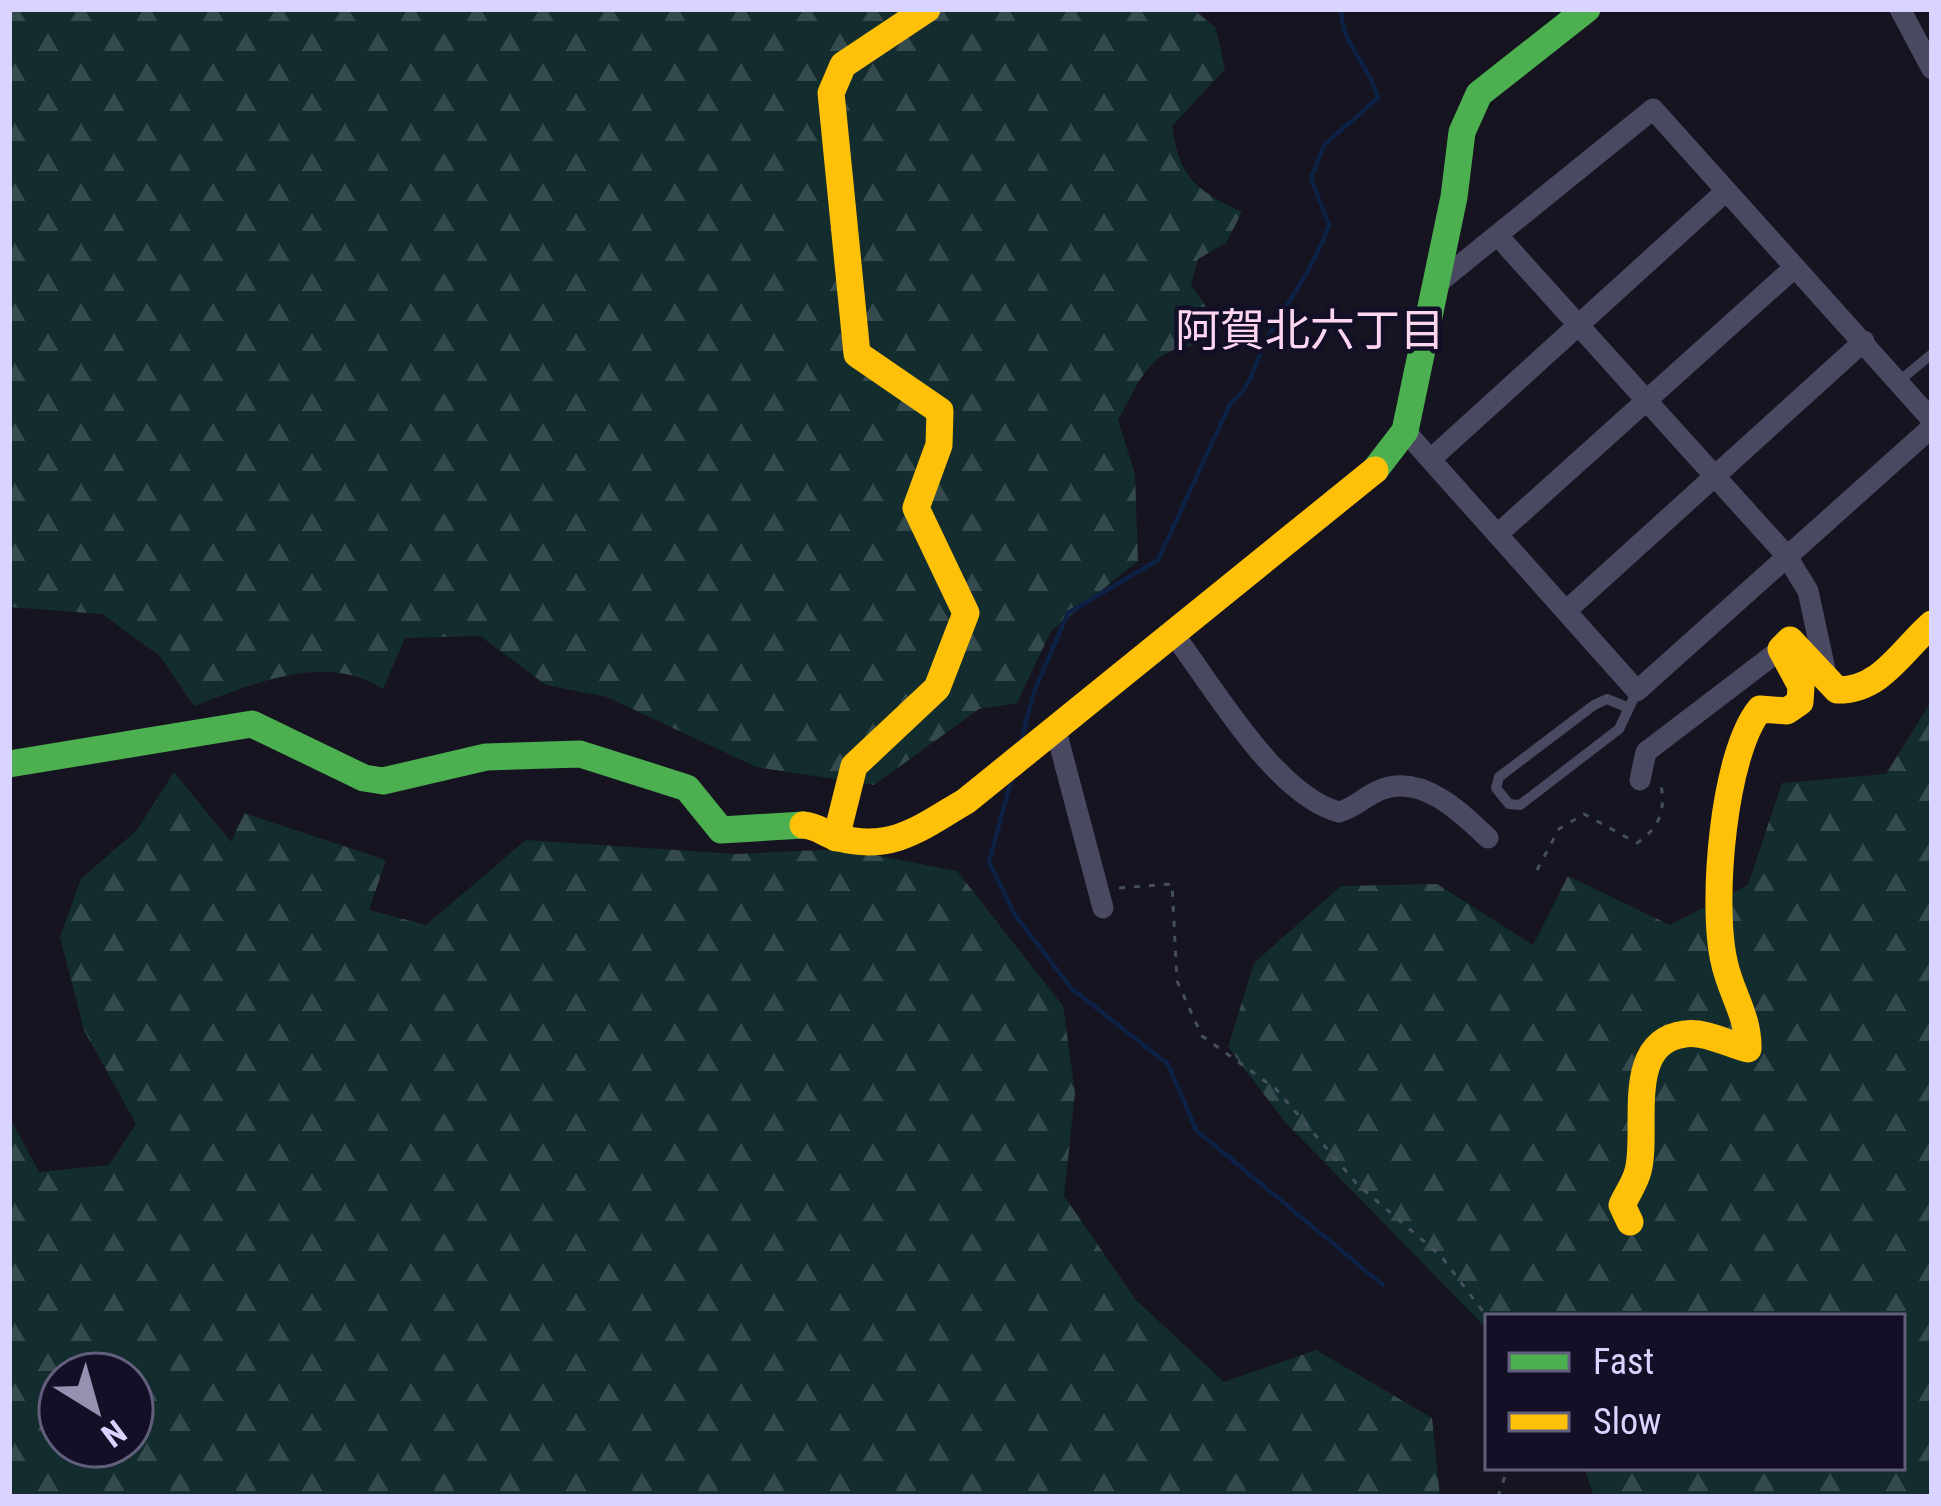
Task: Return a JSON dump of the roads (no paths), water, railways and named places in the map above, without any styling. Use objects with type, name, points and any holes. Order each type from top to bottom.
[{"type":"street","points":[[836,838],[854,766],[937,688],[966,613],[916,508],[939,445],[940,411],[920,389],[876,376],[857,354],[831,93],[843,65],[927,9]]},
{"type":"street","points":[[9,764],[252,724],[364,778],[383,781],[486,757],[580,754],[687,788],[722,830],[774,823],[819,826],[836,838],[897,842],[966,801],[1056,731],[1387,460],[1405,431],[1454,197],[1462,132],[1479,94],[1587,9]]},
{"type":"street","points":[[1900,9],[1932,69]]},
{"type":"street","points":[[1405,431],[1566,611],[1633,700],[1932,423],[1864,341],[1653,109],[1432,288]]},
{"type":"street","points":[[1431,459],[1726,191]]},
{"type":"street","points":[[1498,236],[1786,555],[1808,591],[1828,681]]},
{"type":"street","points":[[1499,533],[1795,267]]},
{"type":"street","points":[[1566,611],[1864,341]]},
{"type":"street","points":[[1641,770],[1686,718],[1790,640],[1828,681],[1846,692],[1862,688],[1932,623]]},
{"type":"street","points":[[1174,635],[1280,775],[1308,800],[1339,812],[1397,784],[1414,787],[1459,810],[1488,838]]},
{"type":"street","points":[[1630,1222],[1622,1205],[1639,1168],[1638,1110],[1651,1055],[1667,1038],[1690,1033],[1748,1048],[1751,1029],[1727,979],[1721,948],[1728,839],[1724,822],[1744,722],[1760,709],[1787,711],[1800,702],[1801,686],[1780,649]]},
{"type":"street","points":[[1056,731],[1101,899]]},
{"type":"lane","points":[[1899,382],[1932,354]]},
{"type":"lane","points":[[1606,699],[1633,700],[1619,729],[1520,805],[1509,804],[1496,788],[1498,777],[1594,704],[1606,699]]},
{"type":"waterway","points":[[1021,741],[1034,692],[1068,613],[1158,560],[1230,404],[1248,383],[1266,341],[1323,241],[1329,225],[1311,178],[1324,145],[1378,98],[1350,44],[1341,9]]},
{"type":"waterway","points":[[1011,781],[989,862],[1015,915],[1072,989],[1168,1064],[1196,1130],[1383,1285]]},
{"type":"district","name":"阿賀北六丁目","points":[[1310,330]]}]
